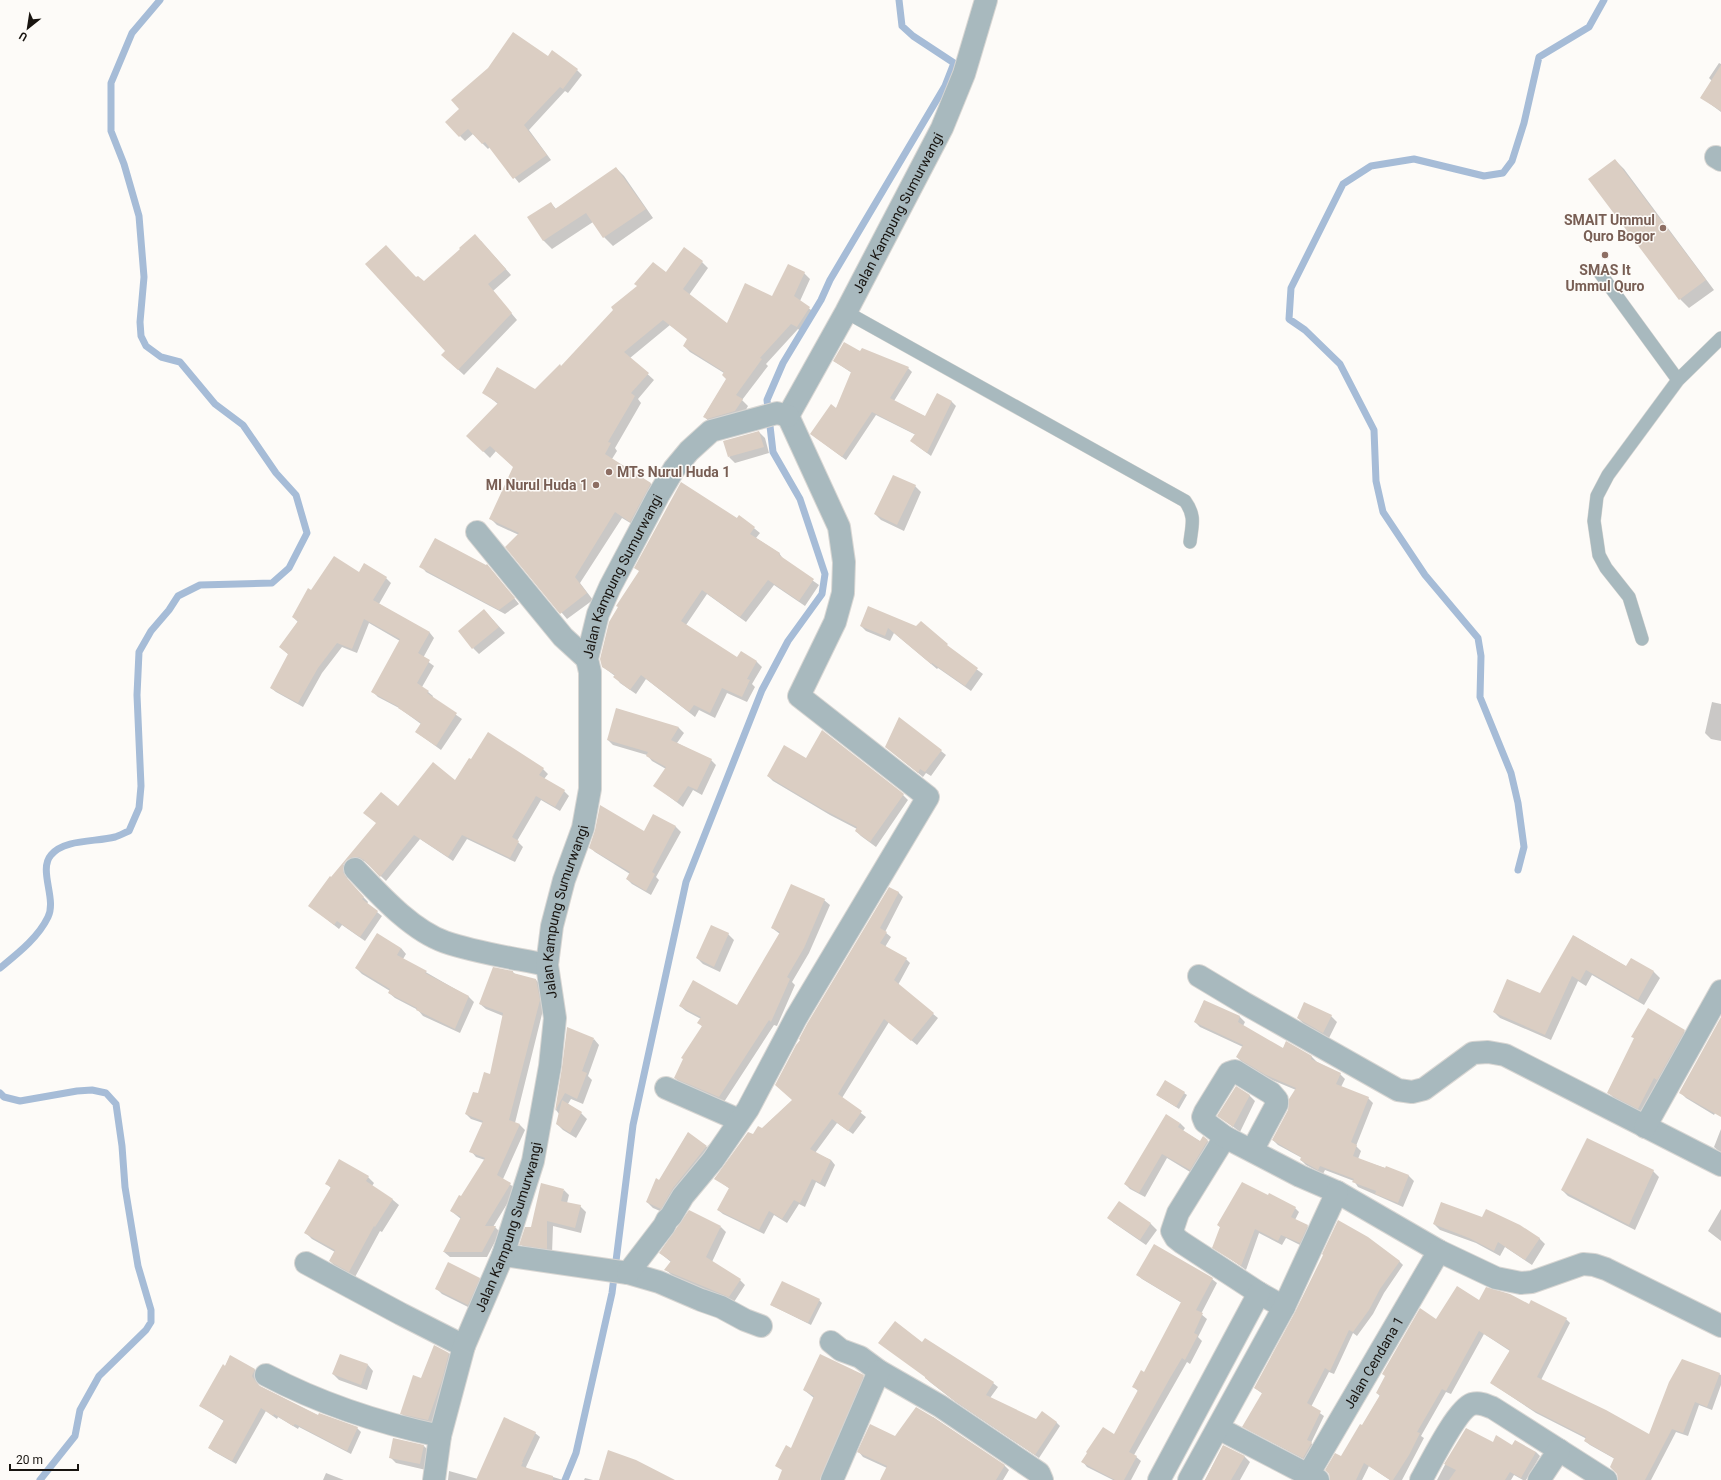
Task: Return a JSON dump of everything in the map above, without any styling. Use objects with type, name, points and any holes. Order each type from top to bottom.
[{"type":"street","name":"Jalan Kampung Sumurwangi","points":[[434,1480],[440,1436],[464,1346],[503,1255],[533,1161],[550,1066],[555,1018],[547,965],[552,926],[564,880],[583,828],[590,789],[590,672],[587,659],[598,614],[610,587],[658,496],[674,469],[690,451],[711,431],[748,420],[782,414],[846,312],[942,128],[964,74],[986,0]]},
{"type":"street","points":[[617,1272],[664,1226],[667,1220],[672,1216],[683,1196],[713,1160],[748,1109],[796,1018],[928,797],[799,696],[835,622],[843,593],[844,562],[839,527],[782,414]]},
{"type":"street","points":[[477,532],[563,637],[587,659]]},
{"type":"street","points":[[355,869],[389,905],[422,930],[444,942],[547,965]]},
{"type":"street","points":[[1199,976],[1398,1090],[1412,1092],[1424,1089],[1473,1053],[1488,1052],[1505,1055],[1721,1165]]},
{"type":"street","points":[[1645,1127],[1721,992]]},
{"type":"street","points":[[1252,1151],[1277,1104],[1277,1100],[1271,1093],[1236,1071],[1231,1071],[1228,1073],[1203,1117],[1205,1122],[1225,1137],[1300,1176],[1337,1192],[1439,1250],[1496,1278],[1521,1284],[1532,1282],[1583,1264],[1594,1265],[1606,1269],[1721,1326]]},
{"type":"street","points":[[666,1088],[739,1120]]},
{"type":"street","points":[[1225,1137],[1178,1213],[1172,1231],[1176,1238],[1181,1242],[1259,1293],[1284,1307]]},
{"type":"street","points":[[1259,1293],[1162,1474],[1189,1480],[1284,1307],[1337,1192]]},
{"type":"street","name":"Jalan Cendana 1","points":[[1310,1478],[1439,1250]]},
{"type":"street","points":[[503,1255],[617,1272],[659,1282],[701,1300],[722,1307],[745,1320],[761,1326]]},
{"type":"street","points":[[306,1263],[464,1346]]},
{"type":"street","points":[[831,1342],[842,1350],[860,1357],[879,1371],[940,1406],[1039,1473],[1042,1480]]},
{"type":"street","points":[[838,1478],[879,1371]]},
{"type":"street","points":[[266,1375],[295,1390],[348,1412],[397,1427],[440,1436]]},
{"type":"street","points":[[1421,1480],[1458,1417],[1472,1404],[1482,1403],[1493,1408],[1606,1480]]},
{"type":"street","points":[[1218,1428],[1310,1478]]},
{"type":"street","points":[[1538,1480],[1559,1450]]},
{"type":"lane","points":[[1600,273],[1678,380]]},
{"type":"lane","points":[[846,312],[1185,501],[1191,509],[1193,517],[1190,542]]},
{"type":"lane","points":[[1642,639],[1629,597],[1606,568],[1599,555],[1594,521],[1595,505],[1599,491],[1608,475],[1678,380],[1721,338]]},
{"type":"building","points":[[513,32],[548,56],[552,50],[578,69],[563,89],[560,87],[524,125],[547,155],[513,179],[485,142],[482,144],[468,129],[459,137],[445,122],[459,109],[451,100],[488,68]]},
{"type":"building","points":[[1721,65],[1721,111],[1700,98]]},
{"type":"building","points":[[1615,159],[1706,280],[1679,300],[1588,179]]},
{"type":"building","points":[[616,167],[646,209],[603,238],[586,213],[543,241],[527,217],[551,202],[555,209]]},
{"type":"building","points":[[475,234],[506,269],[488,284],[512,313],[458,370],[441,355],[445,351],[365,264],[386,245],[416,277],[418,276],[424,281]]},
{"type":"building","points":[[684,247],[703,261],[683,289],[727,323],[745,283],[772,296],[788,264],[805,272],[794,296],[810,307],[797,327],[791,324],[760,358],[762,359],[736,395],[743,399],[735,411],[707,419],[703,417],[726,379],[722,375],[724,372],[683,346],[687,339],[663,320],[624,352],[649,373],[631,393],[635,396],[608,442],[611,443],[605,454],[651,483],[630,522],[615,512],[575,577],[587,593],[560,614],[505,547],[519,533],[489,519],[513,467],[490,446],[483,452],[466,436],[498,403],[482,393],[497,367],[535,389],[560,364],[561,366],[613,310],[611,307],[637,286],[634,284],[653,262],[666,272]]},
{"type":"building","points":[[844,342],[860,351],[862,348],[909,367],[890,398],[925,416],[937,393],[952,401],[927,453],[910,441],[915,434],[872,412],[842,457],[810,434],[831,404],[836,408],[851,372],[833,361]]},
{"type":"building","points":[[759,431],[764,447],[728,457],[723,441]]},
{"type":"building","points":[[893,475],[916,485],[897,525],[874,514]]},
{"type":"building","points":[[681,482],[737,518],[739,515],[755,527],[750,534],[780,553],[779,555],[814,579],[799,601],[768,580],[740,617],[702,590],[681,621],[737,657],[741,651],[757,661],[747,679],[750,680],[742,697],[722,688],[710,713],[694,705],[689,712],[641,675],[630,690],[613,677],[615,675],[602,667],[600,659],[609,622],[618,607],[616,606],[639,571],[634,568]]},
{"type":"building","points":[[435,538],[486,565],[487,564],[515,598],[499,610],[419,567]]},
{"type":"building","points":[[334,556],[359,572],[364,563],[387,577],[373,600],[430,632],[418,653],[430,660],[417,683],[429,691],[427,693],[457,713],[436,746],[415,732],[421,723],[398,708],[399,707],[371,692],[400,639],[364,619],[352,649],[337,643],[318,668],[298,703],[270,688],[288,654],[279,647],[298,621],[292,617],[308,588],[311,590]]},
{"type":"building","points":[[868,606],[916,626],[921,621],[948,644],[947,645],[978,668],[965,686],[932,663],[931,664],[888,628],[885,636],[860,626]]},
{"type":"building","points":[[484,609],[499,627],[472,649],[458,631]]},
{"type":"building","points":[[616,708],[679,727],[671,740],[712,759],[697,790],[688,786],[677,802],[653,786],[666,767],[646,756],[648,752],[607,740]]},
{"type":"building","points":[[899,717],[942,750],[925,772],[920,769],[918,773],[885,747]]},
{"type":"building","points":[[822,730],[904,794],[870,842],[855,831],[857,827],[824,810],[767,776],[784,745],[806,758]]},
{"type":"building","points":[[488,732],[544,768],[539,775],[565,790],[555,807],[536,796],[512,837],[519,841],[510,858],[462,835],[448,857],[414,835],[380,877],[364,860],[359,857],[352,857],[343,865],[343,872],[364,897],[362,899],[378,911],[360,937],[337,921],[334,925],[308,906],[330,876],[331,877],[376,823],[363,813],[381,792],[398,806],[433,762],[455,780],[469,758],[471,759]]},
{"type":"building","points":[[600,805],[644,831],[653,814],[676,826],[652,872],[655,874],[646,891],[626,879],[630,872],[589,848],[595,830]]},
{"type":"building","points":[[791,884],[825,899],[804,948],[787,977],[790,979],[771,1022],[769,1020],[719,1097],[674,1078],[683,1059],[681,1058],[702,1026],[697,1023],[701,1017],[679,1006],[693,980],[737,1005],[780,932],[771,928]]},
{"type":"building","points":[[889,887],[899,892],[880,928],[887,932],[880,943],[907,958],[894,980],[934,1013],[911,1041],[884,1019],[838,1094],[862,1111],[848,1131],[832,1119],[810,1149],[831,1160],[820,1183],[812,1179],[800,1203],[794,1200],[782,1219],[769,1211],[759,1230],[717,1210],[729,1188],[714,1179],[748,1132],[753,1134],[758,1126],[762,1128],[792,1100],[775,1085],[800,1040],[799,1039],[807,1024]]},
{"type":"building","points":[[711,925],[729,933],[714,967],[696,958]]},
{"type":"building","points":[[377,933],[401,948],[397,955],[427,971],[425,973],[469,996],[455,1029],[416,1010],[417,1008],[388,993],[390,989],[355,968]]},
{"type":"building","points":[[1573,935],[1626,966],[1631,958],[1654,971],[1638,1000],[1586,970],[1580,981],[1572,976],[1545,1035],[1493,1012],[1507,979],[1540,993]]},
{"type":"building","points":[[493,967],[513,971],[513,973],[536,979],[540,1000],[509,1120],[520,1124],[497,1175],[511,1183],[485,1226],[496,1226],[482,1252],[443,1252],[461,1217],[450,1211],[459,1195],[461,1196],[485,1158],[469,1152],[483,1121],[465,1114],[473,1092],[478,1093],[484,1072],[490,1074],[503,1013],[479,1004]]},
{"type":"building","points":[[1204,1000],[1240,1016],[1238,1022],[1283,1048],[1286,1041],[1312,1056],[1311,1059],[1341,1073],[1336,1084],[1369,1097],[1351,1142],[1357,1145],[1353,1156],[1409,1175],[1398,1203],[1375,1194],[1376,1191],[1352,1182],[1354,1179],[1320,1166],[1318,1170],[1300,1160],[1301,1157],[1272,1140],[1288,1110],[1289,1099],[1296,1088],[1266,1075],[1236,1057],[1243,1045],[1194,1022]]},
{"type":"building","points":[[1304,1002],[1332,1015],[1323,1033],[1297,1018]]},
{"type":"building","points":[[1648,1008],[1685,1030],[1657,1080],[1654,1078],[1638,1109],[1607,1093],[1634,1038],[1631,1037]]},
{"type":"building","points":[[1721,1017],[1721,1117],[1679,1093]]},
{"type":"building","points":[[567,1027],[594,1038],[582,1071],[587,1073],[577,1099],[565,1093],[555,1111],[562,1067]]},
{"type":"building","points":[[1165,1080],[1185,1092],[1176,1107],[1156,1095]]},
{"type":"building","points":[[1236,1086],[1250,1095],[1233,1127],[1217,1116]]},
{"type":"building","points":[[562,1100],[582,1112],[570,1133],[556,1124]]},
{"type":"building","points":[[1166,1114],[1180,1123],[1178,1127],[1200,1141],[1203,1136],[1208,1140],[1190,1170],[1162,1154],[1139,1193],[1124,1184]]},
{"type":"building","points":[[688,1132],[707,1146],[673,1188],[661,1209],[646,1202],[656,1178],[659,1180]]},
{"type":"building","points":[[1587,1138],[1654,1170],[1629,1225],[1561,1190]]},
{"type":"building","points":[[339,1159],[369,1176],[366,1181],[393,1199],[375,1227],[374,1226],[349,1272],[329,1261],[335,1250],[304,1233],[331,1187],[325,1184]]},
{"type":"building","points":[[1242,1182],[1268,1195],[1269,1193],[1296,1207],[1291,1217],[1308,1225],[1300,1243],[1281,1235],[1278,1241],[1255,1229],[1241,1266],[1212,1248],[1220,1227],[1217,1225]]},
{"type":"building","points":[[541,1183],[564,1189],[561,1201],[581,1205],[575,1228],[547,1221],[547,1249],[519,1245],[525,1227],[531,1227]]},
{"type":"building","points":[[1119,1201],[1151,1223],[1140,1240],[1107,1218]]},
{"type":"building","points":[[1441,1202],[1482,1217],[1486,1209],[1520,1225],[1540,1238],[1525,1260],[1498,1242],[1494,1251],[1469,1238],[1433,1224]]},
{"type":"building","points":[[689,1210],[721,1226],[706,1257],[741,1279],[729,1297],[664,1270],[671,1261],[659,1253]]},
{"type":"building","points":[[1338,1220],[1368,1237],[1400,1261],[1380,1289],[1369,1310],[1353,1332],[1349,1330],[1330,1371],[1325,1368],[1307,1403],[1321,1411],[1307,1440],[1312,1442],[1303,1458],[1242,1427],[1262,1393],[1254,1388],[1295,1312],[1323,1255],[1322,1254]]},
{"type":"building","points":[[1154,1244],[1213,1278],[1196,1310],[1203,1313],[1194,1333],[1198,1335],[1185,1360],[1182,1358],[1170,1378],[1129,1452],[1137,1456],[1124,1480],[1115,1480],[1081,1462],[1103,1427],[1114,1434],[1138,1390],[1132,1387],[1141,1370],[1144,1372],[1181,1302],[1136,1275]]},
{"type":"building","points":[[448,1262],[480,1278],[468,1305],[435,1289]]},
{"type":"building","points":[[782,1281],[820,1299],[808,1323],[770,1305]]},
{"type":"building","points":[[1457,1286],[1479,1300],[1486,1287],[1510,1294],[1529,1304],[1531,1300],[1567,1318],[1537,1377],[1606,1410],[1649,1434],[1669,1382],[1682,1359],[1720,1373],[1707,1407],[1695,1402],[1683,1433],[1672,1429],[1645,1480],[1618,1480],[1617,1474],[1610,1467],[1614,1458],[1584,1441],[1586,1437],[1531,1409],[1490,1383],[1510,1350],[1479,1331],[1446,1391],[1442,1389],[1417,1432],[1420,1433],[1409,1455],[1393,1480],[1390,1480],[1364,1463],[1356,1480],[1330,1480],[1329,1474],[1325,1470],[1335,1453],[1341,1456],[1360,1424],[1362,1425],[1380,1395],[1376,1393],[1385,1376],[1382,1374],[1420,1308],[1436,1319]]},
{"type":"building","points":[[895,1321],[922,1342],[925,1338],[994,1382],[986,1395],[1036,1419],[1042,1411],[1057,1422],[1035,1455],[952,1399],[925,1377],[878,1343]]},
{"type":"building","points":[[434,1345],[449,1353],[442,1380],[428,1420],[400,1414],[413,1375],[421,1378]]},
{"type":"building","points":[[340,1354],[368,1364],[361,1385],[332,1374]]},
{"type":"building","points":[[820,1354],[864,1375],[820,1480],[778,1480],[782,1470],[775,1466],[786,1445],[791,1448],[814,1396],[803,1390]]},
{"type":"building","points":[[230,1355],[255,1369],[252,1376],[260,1386],[318,1415],[319,1413],[358,1427],[347,1451],[295,1424],[293,1426],[274,1414],[273,1416],[261,1408],[232,1461],[208,1448],[224,1420],[199,1406],[223,1364],[225,1366]]},
{"type":"building","points":[[916,1407],[1005,1465],[996,1480],[880,1480],[887,1466],[857,1452],[870,1424],[895,1436]]},
{"type":"building","points":[[504,1417],[536,1432],[521,1466],[553,1476],[553,1480],[476,1480]]},
{"type":"building","points":[[1466,1428],[1493,1442],[1496,1435],[1512,1445],[1515,1440],[1536,1452],[1521,1478],[1510,1472],[1505,1480],[1449,1480],[1456,1470],[1444,1464]]},
{"type":"building","points":[[393,1438],[424,1445],[420,1464],[389,1458]]},
{"type":"building","points":[[1223,1445],[1245,1456],[1231,1480],[1205,1480]]},
{"type":"building","points":[[608,1450],[636,1460],[675,1480],[599,1480]]},
{"type":"waterway","points":[[0,968],[33,939],[44,925],[48,917],[50,902],[46,868],[51,855],[64,846],[81,842],[107,839],[129,831],[139,808],[141,786],[137,695],[139,652],[151,631],[169,610],[178,596],[200,585],[272,583],[289,568],[307,533],[296,495],[276,473],[243,425],[215,404],[180,362],[161,357],[146,346],[141,336],[140,322],[144,277],[139,216],[124,164],[111,131],[111,83],[132,33],[160,0]]},
{"type":"waterway","points":[[565,1480],[576,1453],[612,1293],[633,1125],[686,882],[762,690],[788,641],[822,594],[825,574],[800,499],[773,452],[767,400],[783,363],[821,300],[830,280],[945,86],[954,63],[913,36],[902,26],[899,0]]},
{"type":"waterway","points":[[1518,870],[1524,847],[1518,803],[1511,773],[1480,697],[1481,656],[1478,638],[1425,575],[1383,512],[1376,481],[1374,430],[1340,364],[1305,330],[1289,319],[1291,288],[1343,184],[1371,166],[1414,159],[1484,176],[1503,173],[1512,161],[1524,123],[1539,57],[1589,27],[1604,0]]},
{"type":"waterway","points":[[0,1093],[4,1097],[20,1101],[77,1091],[92,1090],[106,1093],[116,1104],[122,1146],[125,1187],[138,1266],[151,1310],[151,1322],[146,1330],[99,1376],[80,1410],[75,1436],[40,1480]]},
{"type":"place","name":"SMAIT Ummul Quro Bogor","points":[[1663,228]]},
{"type":"place","name":"SMAS It Ummul Quro","points":[[1605,255]]},
{"type":"place","name":"MTs Nurul Huda 1","points":[[609,472]]},
{"type":"place","name":"MI Nurul Huda 1","points":[[596,485]]}]
